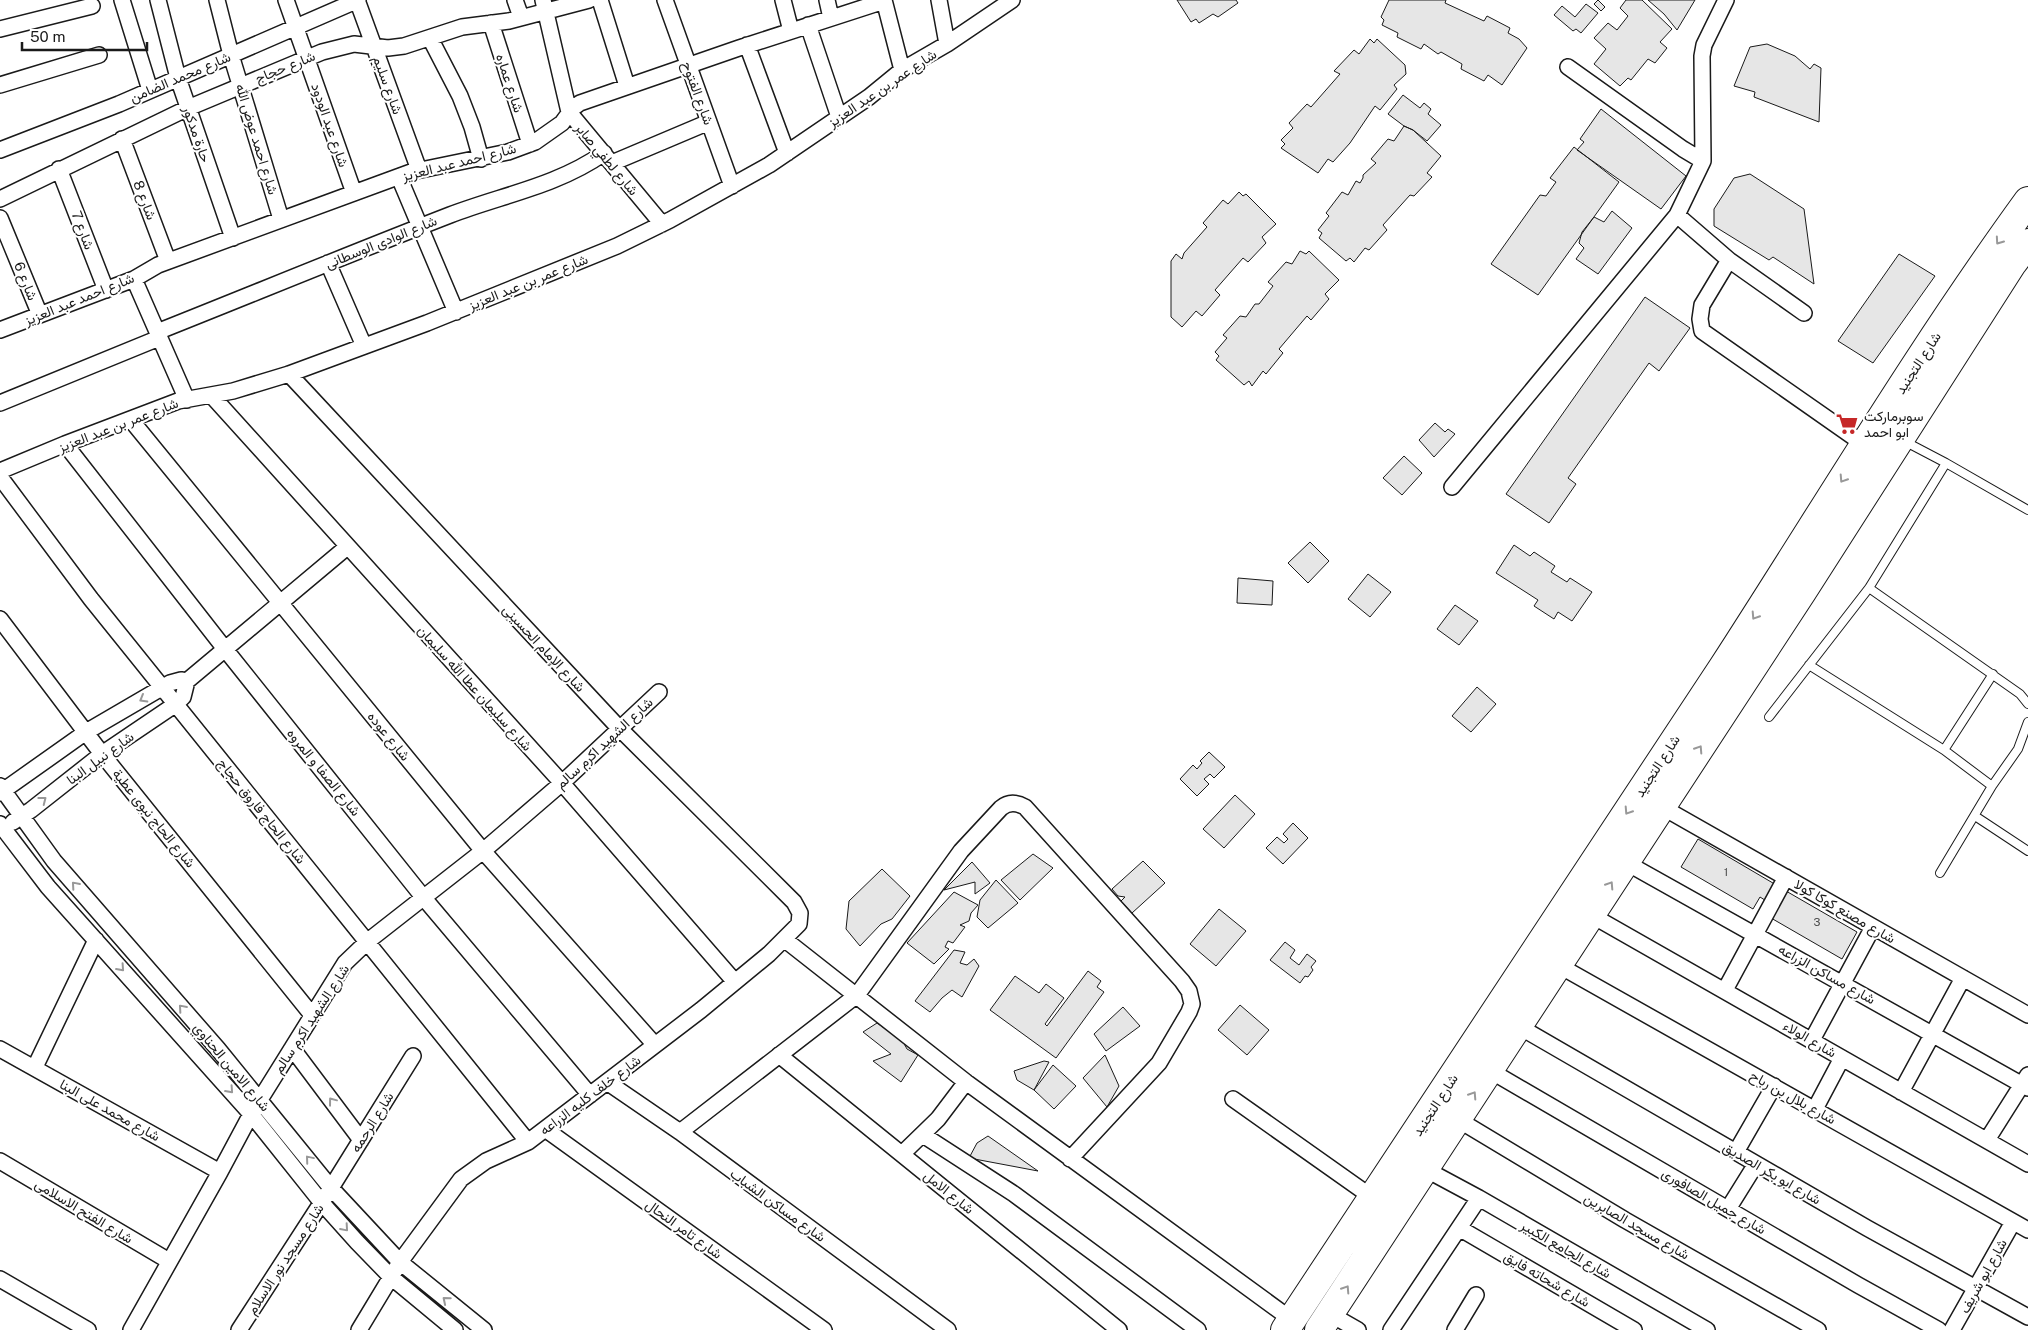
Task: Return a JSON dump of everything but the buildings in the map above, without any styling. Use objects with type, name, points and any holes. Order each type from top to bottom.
[{"type":"highway","name":"شارع التجنيد","points":[[1288,1325],[1718,674],[1865,445],[1896,429],[1955,306],[2028,201]]},
{"type":"highway","name":"شارع التجنيد","points":[[1325,1322],[1662,807],[1896,429],[2028,242]]},
{"type":"street","points":[[122,0],[150,90]]},
{"type":"street","name":"حارة مدكور","points":[[158,0],[178,78],[233,238]]},
{"type":"street","name":"شارع احمد عوض الله","points":[[217,0],[231,55],[281,219]]},
{"type":"street","name":"شارع عبد الودود","points":[[286,0],[354,193]]},
{"type":"street","name":"شارع محمد الضامن","points":[[0,150],[150,90],[357,0]]},
{"type":"street","name":"شارع سليم","points":[[357,0],[419,170]]},
{"type":"street","points":[[515,0],[522,17]]},
{"type":"street","name":"شارع حجاج","points":[[0,199],[188,108],[306,58],[354,44],[388,48],[404,46],[462,26],[522,17],[544,6],[589,0]]},
{"type":"street","points":[[600,0],[627,86]]},
{"type":"street","name":"شارع الفتوح","points":[[665,0],[732,186]]},
{"type":"street","points":[[783,0],[792,31]]},
{"type":"street","points":[[827,0],[831,18]]},
{"type":"street","points":[[939,0],[947,44]]},
{"type":"street","name":"شارع عمر بن عبد العزيز","points":[[0,471],[65,444],[187,400],[212,396],[289,374],[456,312],[617,246],[732,186],[787,153],[902,70],[947,44],[996,5],[1012,0]]},
{"type":"street","points":[[1452,488],[1677,215],[1703,161],[1702,56],[1704,45],[1726,0]]},
{"type":"street","points":[[884,1],[902,70]]},
{"type":"street","name":"شارع احمد عبد العزيز","points":[[0,330],[134,279],[146,270],[168,261],[399,177],[419,170],[481,159],[530,144],[562,123],[569,112],[580,103],[747,45],[884,1]]},
{"type":"street","points":[[0,30],[92,6]]},
{"type":"street","name":"شارع لطفي صابر","points":[[544,6],[569,112],[662,224]]},
{"type":"street","name":"شارع عماره","points":[[491,23],[530,144]]},
{"type":"street","points":[[808,25],[839,117]]},
{"type":"street","points":[[430,38],[460,96],[472,127],[481,159]]},
{"type":"street","points":[[747,45],[787,153]]},
{"type":"street","points":[[0,85],[98,55]]},
{"type":"street","points":[[1568,67],[1683,149],[1703,161]]},
{"type":"street","name":"شارع الوادى الوسطانى","points":[[0,403],[158,335],[452,214],[536,188],[584,167],[709,122]]},
{"type":"street","name":"شارع 8","points":[[122,139],[168,261]]},
{"type":"street","name":"شارع 7","points":[[59,169],[106,290]]},
{"type":"street","points":[[399,177],[456,312]]},
{"type":"street","points":[[1677,215],[1729,260],[1804,313]]},
{"type":"street","name":"شارع 6","points":[[0,218],[40,315]]},
{"type":"street","points":[[1729,260],[1702,306],[1700,319],[1702,331],[1865,445]]},
{"type":"street","points":[[328,264],[364,346]]},
{"type":"street","points":[[134,279],[187,400]]},
{"type":"street","name":"شارع الإمام الحسينى","points":[[289,374],[619,728],[794,902],[798,907],[800,919]]},
{"type":"street","name":"شارع سليمان عطا الله سليمان","points":[[212,396],[346,547],[562,783],[735,982]]},
{"type":"street","name":"شارع عوده","points":[[130,420],[483,851],[655,1045]]},
{"type":"street","name":"شارع الصفا و المروه","points":[[65,444],[225,649],[424,897],[590,1095]]},
{"type":"street","name":"شارع الحاج فاروق حجاج","points":[[0,477],[91,599],[528,1142]]},
{"type":"street","name":"شارع نبيل البنا","points":[[1,827],[21,817],[102,754],[176,704],[183,697],[187,681],[346,547]]},
{"type":"street","name":"شارع الحاج نبوى عطية","points":[[0,619],[102,754],[312,1015]]},
{"type":"street","name":"شارع نبيل البنا","points":[[1,789],[86,732],[163,687],[175,681],[187,681]]},
{"type":"street","name":"شارع الشهيد اكرم سالم","points":[[131,1330],[259,1100],[345,963],[368,941],[483,851],[562,783],[659,692]]},
{"type":"street","name":"شارع الامين الحناوي","points":[[1,789],[54,862],[218,1049],[332,1188],[400,1262],[484,1330]]},
{"type":"street","points":[[680,1132],[857,995],[951,865],[982,828],[1006,804],[1020,804],[1025,807],[1182,981],[1192,997],[1189,1012],[1159,1063],[1070,1159]]},
{"type":"street","name":"شارع مصنع كوكا كولا","points":[[1662,807],[2028,1015]]},
{"type":"street","name":"شارع الامين الحناوي","points":[[1,827],[48,887],[251,1114],[322,1202],[391,1277],[456,1330]]},
{"type":"street","name":"شارع مساكن الزراعه","points":[[1626,862],[1932,1034],[2026,1082]]},
{"type":"street","points":[[1725,990],[1786,877]]},
{"type":"street","name":"شارع الولاء","points":[[1591,915],[2028,1164]]},
{"type":"street","name":"شارع خلف كليه الزراعه","points":[[359,1330],[400,1262],[461,1179],[486,1161],[528,1142],[607,1082],[735,982],[795,929],[800,919]]},
{"type":"street","points":[[1812,1040],[1873,927]]},
{"type":"street","points":[[784,939],[966,1082],[1288,1325]]},
{"type":"street","points":[[35,1068],[96,940]]},
{"type":"street","name":"شارع بلال بن رباح","points":[[1558,965],[1815,1110],[2023,1223]]},
{"type":"street","points":[[1901,1092],[1963,978]]},
{"type":"street","name":"شارع ابو بكر الصديق","points":[[1518,1026],[1756,1164],[2028,1317]]},
{"type":"street","points":[[292,1048],[361,1140]]},
{"type":"street","name":"شارع محمد على البنا","points":[[0,1049],[220,1172]]},
{"type":"street","name":"شارع الامل","points":[[779,1055],[1118,1330]]},
{"type":"street","name":"شارع الرحمه","points":[[332,1188],[413,1056]]},
{"type":"street","points":[[1815,1110],[1842,1058]]},
{"type":"street","name":"شارع جميل الصافورى","points":[[1489,1070],[1858,1285],[1940,1330]]},
{"type":"street","name":"شارع مساكن الشباب","points":[[607,1082],[680,1132],[948,1330]]},
{"type":"street","points":[[902,1154],[923,1135],[966,1082]]},
{"type":"street","points":[[1987,1140],[2026,1082]]},
{"type":"street","points":[[1736,1152],[1774,1086]]},
{"type":"street","points":[[1233,1099],[1373,1198]]},
{"type":"street","name":"شارع مسجد الصابرين","points":[[1457,1119],[1626,1220],[1818,1330]]},
{"type":"street","name":"شارع تامر النحال","points":[[545,1128],[824,1330]]},
{"type":"street","points":[[923,1135],[1014,1194],[1198,1330]]},
{"type":"street","name":"شارع الفتح الاسلامى","points":[[0,1161],[169,1261]]},
{"type":"street","points":[[1728,1209],[1756,1164]]},
{"type":"street","name":"شارع الجامع الكبير","points":[[1425,1169],[1479,1198],[1707,1330]]},
{"type":"street","name":"شارع مسجد نور الاسلام","points":[[239,1330],[332,1188]]},
{"type":"street","points":[[1392,1330],[1479,1198]]},
{"type":"street","name":"شارع ابو شريف","points":[[1952,1330],[1976,1288],[2023,1223]]},
{"type":"street","name":"شارع شحاته فايق","points":[[1459,1228],[1634,1330]]},
{"type":"street","points":[[0,1279],[88,1330]]},
{"type":"street","points":[[1455,1330],[1476,1295]]},
{"type":"street","points":[[1325,1322],[1358,1330]]},
{"type":"lane","points":[[1896,429],[1946,463],[2028,510]]},
{"type":"lane","points":[[1769,717],[1869,588],[1946,463]]},
{"type":"lane","points":[[1869,588],[2020,694],[2028,704]]},
{"type":"lane","points":[[1809,665],[1944,750],[1992,786]]},
{"type":"lane","points":[[1944,750],[1992,674]]},
{"type":"lane","points":[[1940,873],[1992,786],[2018,749],[2028,722]]},
{"type":"lane","points":[[1975,816],[2028,851]]},
{"type":"place","name":"سوبرماركت ابو احمد","points":[[1847,424]]}]
